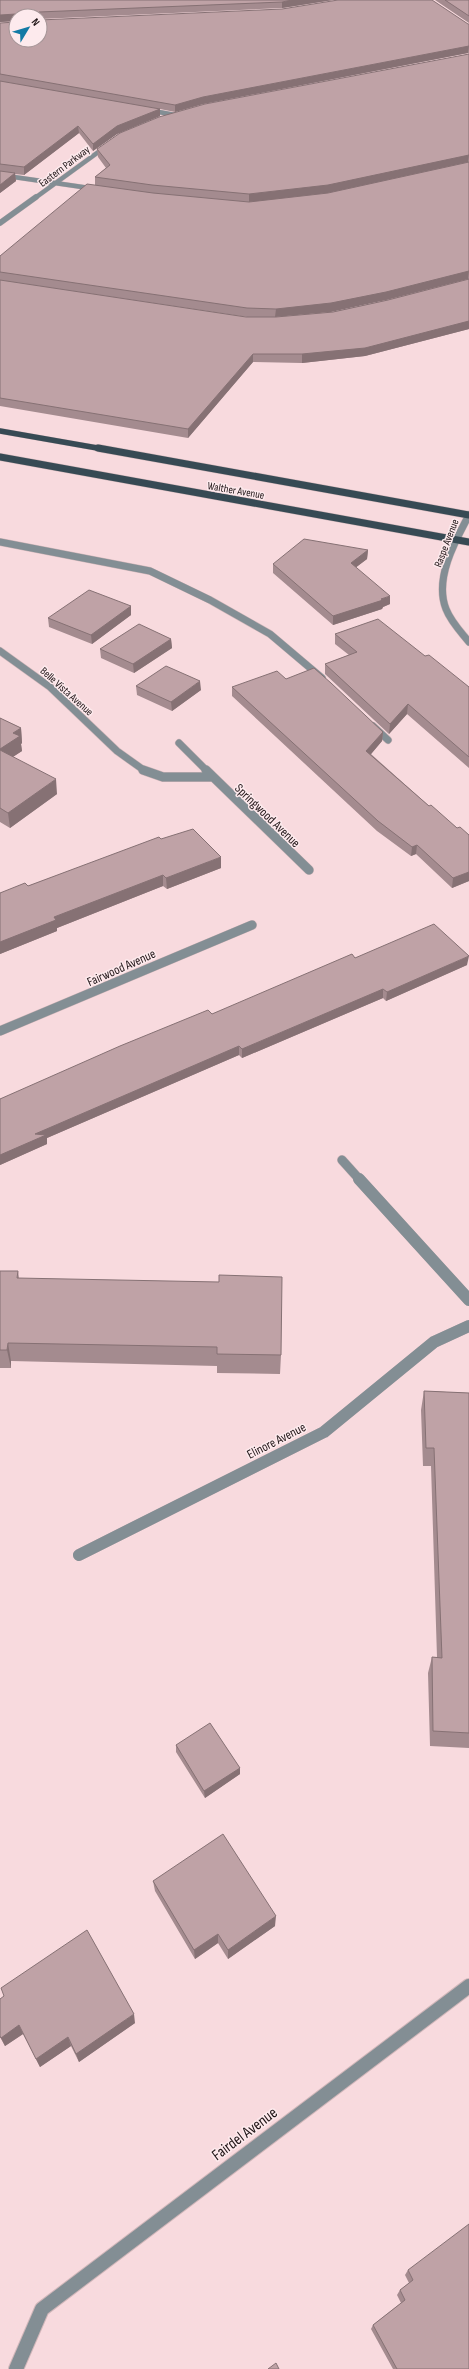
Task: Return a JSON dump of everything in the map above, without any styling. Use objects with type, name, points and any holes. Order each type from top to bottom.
[{"type":"main road","name":"Walther Avenue","points":[[0,431],[469,515]]},
{"type":"main road","name":"Walther Avenue","points":[[0,457],[469,542]]},
{"type":"street","points":[[144,110],[175,115]]},
{"type":"street","points":[[164,119],[182,114]]},
{"type":"street","name":"Eastern Parkway","points":[[0,223],[113,141]]},
{"type":"street","points":[[0,175],[101,190]]},
{"type":"street","name":"Raspe Avenue","points":[[469,515],[450,557],[444,580],[444,603],[456,625],[469,642]]},
{"type":"street","points":[[0,542],[150,571],[210,600],[270,634],[328,683]]},
{"type":"street","name":"Belle Vista Avenue","points":[[0,652],[50,687],[117,750],[141,769],[163,777],[212,777]]},
{"type":"street","points":[[366,719],[388,740]]},
{"type":"street","name":"Springwood Avenue","points":[[179,743],[212,777],[309,870]]},
{"type":"street","name":"Fairwood Avenue","points":[[0,1032],[252,925]]},
{"type":"street","points":[[342,1160],[469,1300]]},
{"type":"street","name":"Elinore Avenue","points":[[79,1555],[324,1432],[434,1342],[469,1326]]},
{"type":"street","name":"Fairdel Avenue","points":[[16,2369],[42,2308],[469,1986]]},
{"type":"building","points":[[0,0],[292,0],[282,2],[48,12],[48,8],[8,8],[8,14],[0,15]]},
{"type":"building","points":[[338,0],[432,0],[469,24],[469,46],[203,97],[175,105],[0,74],[0,23],[8,22],[8,48],[48,48],[48,20],[282,9]]},
{"type":"building","points":[[445,0],[469,0],[469,16]]},
{"type":"building","points":[[469,54],[469,155],[328,185],[249,194],[152,185],[95,177],[110,165],[97,149],[120,133],[159,117],[205,104]]},
{"type":"building","points":[[0,81],[160,109],[117,126],[93,144],[78,126],[24,167],[0,164]]},
{"type":"building","points":[[469,162],[469,271],[386,292],[331,303],[276,309],[247,308],[0,272],[0,256],[87,184],[153,193],[249,202],[328,193]]},
{"type":"building","points":[[0,171],[15,173],[0,185]]},
{"type":"building","points":[[469,279],[469,321],[365,348],[302,354],[253,354],[188,429],[0,398],[0,280],[246,317],[276,317],[333,312],[388,300]]},
{"type":"building","points":[[304,539],[368,550],[351,563],[390,596],[381,599],[383,600],[333,616],[273,564]]},
{"type":"building","points":[[89,590],[131,606],[91,635],[48,618]]},
{"type":"building","points":[[378,619],[425,656],[429,655],[469,687],[469,757],[408,704],[390,724],[325,664],[357,652],[335,634]]},
{"type":"building","points":[[139,624],[171,639],[133,664],[100,649]]},
{"type":"building","points":[[166,666],[200,681],[171,702],[136,686]]},
{"type":"building","points":[[314,668],[383,732],[366,751],[429,806],[431,805],[457,828],[460,827],[469,835],[469,872],[453,878],[417,845],[412,847],[378,821],[232,687],[277,671],[286,679]]},
{"type":"building","points":[[0,718],[21,728],[13,733],[20,736],[0,749]]},
{"type":"building","points":[[0,750],[56,779],[8,813],[0,808]]},
{"type":"building","points":[[193,829],[221,857],[166,878],[163,875],[54,917],[56,920],[0,942],[0,893],[25,883],[28,886],[159,837],[161,839]]},
{"type":"building","points":[[434,924],[469,956],[387,992],[383,989],[242,1049],[239,1046],[35,1134],[46,1135],[0,1155],[0,1099],[120,1046],[208,1010],[212,1014],[352,954],[355,958]]},
{"type":"building","points":[[0,1271],[18,1271],[17,1278],[219,1282],[219,1275],[282,1277],[281,1355],[217,1354],[217,1347],[8,1343],[7,1350],[0,1350]]},
{"type":"building","points":[[424,1391],[469,1393],[469,1733],[433,1731],[432,1657],[442,1658],[434,1448],[426,1448]]},
{"type":"building","points":[[210,1723],[240,1768],[204,1791],[176,1745]]},
{"type":"building","points":[[223,1834],[276,1916],[228,1950],[218,1934],[194,1950],[153,1881]]},
{"type":"building","points":[[87,1930],[134,2014],[76,2054],[68,2037],[36,2059],[19,2025],[1,2038],[0,2036],[0,1999],[4,1996],[1,1988]]},
{"type":"building","points":[[469,2224],[469,2369],[397,2369],[373,2325],[405,2300],[400,2290],[413,2280],[408,2270]]},
{"type":"building","points":[[276,2363],[279,2369],[268,2369]]}]
